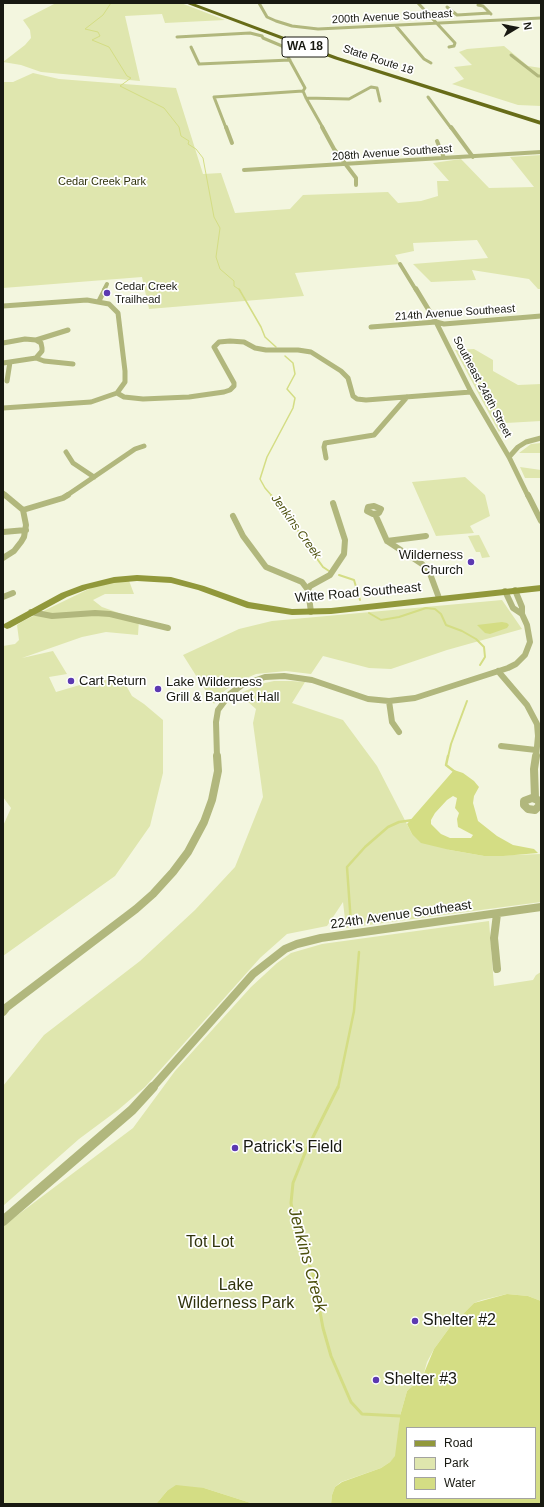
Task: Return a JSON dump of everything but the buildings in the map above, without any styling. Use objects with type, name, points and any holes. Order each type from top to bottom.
[{"type":"highway","name":"State Route 18","points":[[188,3],[336,58],[541,123]]},
{"type":"highway","name":"State Route 18","points":[[199,3],[303,41],[541,118]]},
{"type":"street","name":"200th Avenue Southeast","points":[[259,3],[267,17],[292,26],[318,29],[541,18]]},
{"type":"street","points":[[418,3],[455,43],[454,46],[449,47]]},
{"type":"street","points":[[478,5],[483,6],[497,20]]},
{"type":"street","points":[[448,7],[457,15],[490,13]]},
{"type":"street","points":[[396,26],[424,59],[431,63]]},
{"type":"street","points":[[177,37],[250,33],[262,36],[263,38],[282,46],[305,88],[303,91],[306,98],[334,149],[344,165],[356,178],[356,185]]},
{"type":"street","points":[[191,47],[199,64],[290,60]]},
{"type":"street","points":[[511,55],[539,76]]},
{"type":"street","points":[[306,98],[349,99],[353,98],[367,88],[376,87],[380,101]]},
{"type":"street","points":[[232,143],[214,96],[303,91]]},
{"type":"street","points":[[428,97],[473,157]]},
{"type":"street","points":[[437,141],[444,158]]},
{"type":"street","name":"208th Avenue Southeast","points":[[244,170],[541,152]]},
{"type":"street","name":"Southeast 248th Street","points":[[400,264],[436,322],[472,392],[509,457],[541,521]]},
{"type":"street","points":[[99,301],[107,284]]},
{"type":"street","points":[[3,306],[80,300],[99,301],[109,304],[118,314],[126,379],[124,385],[117,393],[91,402],[3,408]]},
{"type":"street","name":"214th Avenue Southeast","points":[[371,327],[436,322],[444,324],[541,316]]},
{"type":"street","points":[[3,342],[25,339],[36,340],[68,330]]},
{"type":"street","points":[[36,340],[41,344],[42,348],[42,352],[36,358]]},
{"type":"street","points":[[117,393],[124,397],[143,399],[189,397],[215,394],[230,390],[234,386],[233,380],[220,360],[214,347],[219,342],[230,341],[244,342],[255,348],[266,350],[305,350],[311,352],[341,371],[348,378],[353,396],[357,399],[366,400],[472,392]]},
{"type":"street","points":[[3,363],[36,358],[72,364]]},
{"type":"street","points":[[7,381],[10,362]]},
{"type":"street","points":[[326,458],[324,447],[325,442],[374,435],[407,396]]},
{"type":"street","points":[[509,457],[518,447],[526,442],[541,438]]},
{"type":"street","points":[[22,510],[64,498],[135,449],[144,446]]},
{"type":"street","points":[[66,452],[73,463],[94,477]]},
{"type":"street","points":[[3,493],[18,505],[26,519],[26,530],[24,537],[16,548],[3,558]]},
{"type":"street","points":[[308,590],[313,584],[330,575],[335,570],[344,554],[345,540],[333,503]]},
{"type":"street","points":[[375,514],[387,541],[426,567],[432,576],[439,598]]},
{"type":"street","points":[[233,516],[243,536],[266,567],[302,582],[308,590],[311,612]]},
{"type":"street","points":[[3,532],[26,530]]},
{"type":"street","points":[[387,541],[426,536]]},
{"type":"street","name":"Witte Road Southeast","points":[[4,625],[64,595],[85,587],[114,580],[137,578],[159,578],[187,584],[247,605],[287,612],[311,612],[539,587]]},
{"type":"street","points":[[3,1012],[38,983],[136,909],[153,894],[173,872],[188,852],[204,822],[212,800],[218,771],[216,722],[218,710],[230,694],[252,681],[265,677],[284,676],[312,680],[356,696],[390,701],[420,697],[498,671],[516,664],[529,647],[529,630],[522,614],[522,607],[515,590]]},
{"type":"street","points":[[504,592],[512,608],[522,614]]},
{"type":"street","points":[[3,598],[13,594]]},
{"type":"street","points":[[28,613],[52,616],[95,613],[110,614],[168,628]]},
{"type":"street","points":[[498,671],[533,715],[537,724],[538,736],[534,780],[536,792],[535,798]]},
{"type":"street","points":[[390,701],[392,722],[399,732]]},
{"type":"street","points":[[501,746],[536,750]]},
{"type":"street","name":"224th Avenue Southeast","points":[[3,1221],[132,1110],[254,974],[269,960],[290,946],[321,938],[541,907]]},
{"type":"street","points":[[497,914],[494,938],[497,970]]},
{"type":"green space","points":[[56,3],[181,3],[225,20],[165,23],[162,14],[125,16],[140,81],[41,72],[21,65],[3,62],[25,45],[31,38],[30,30],[23,20]]},
{"type":"green space","points":[[504,46],[528,66],[541,68],[541,106],[518,105],[452,84],[464,79],[454,67],[472,65],[459,52],[467,49]]},
{"type":"green space","name":"Cedar Creek Park","points":[[33,73],[59,79],[176,88],[203,174],[221,173],[235,213],[290,209],[303,195],[388,192],[398,203],[421,201],[438,196],[437,181],[449,181],[433,163],[461,159],[489,188],[534,187],[510,157],[541,155],[541,289],[538,289],[529,279],[472,270],[476,280],[431,282],[413,264],[488,258],[477,240],[413,243],[414,251],[395,255],[400,264],[295,273],[304,296],[149,309],[142,277],[3,288],[3,82],[13,82]]},
{"type":"green space","points":[[474,349],[493,360],[493,371],[518,385],[541,384],[541,421],[506,423],[499,432],[455,350]]},
{"type":"green space","points":[[541,443],[541,453],[519,453],[531,444]]},
{"type":"green space","points":[[520,467],[541,470],[541,478],[525,478]]},
{"type":"green space","points":[[465,477],[485,495],[490,516],[470,526],[474,533],[436,536],[412,482]]},
{"type":"green space","points":[[479,535],[490,557],[482,558],[480,552],[476,552],[468,536]]},
{"type":"green space","points":[[128,578],[134,594],[105,594],[93,600],[102,607],[139,620],[138,635],[106,632],[82,637],[22,658],[53,651],[67,674],[49,677],[56,692],[90,682],[122,678],[132,696],[163,720],[163,773],[150,826],[115,876],[3,956],[3,826],[11,808],[3,797],[3,646],[15,644],[19,640],[17,625],[23,621],[99,584]]},
{"type":"green space","points":[[502,600],[522,629],[447,650],[391,669],[369,668],[323,656],[311,674],[286,671],[256,674],[237,682],[223,692],[214,704],[183,655],[239,629],[272,621]]},
{"type":"green space","points":[[274,681],[305,682],[292,703],[343,720],[377,766],[412,834],[450,850],[484,856],[541,854],[541,902],[346,928],[343,902],[327,926],[287,934],[260,958],[145,1087],[118,1110],[79,1139],[3,1206],[3,1086],[44,1035],[140,961],[195,910],[235,867],[263,797],[253,723],[256,709],[239,694],[260,684]]},
{"type":"green space","name":"Lake Wilderness Park","points":[[489,921],[494,986],[533,980],[536,975],[541,972],[541,1301],[528,1296],[507,1294],[474,1303],[450,1327],[434,1349],[427,1362],[422,1380],[407,1391],[400,1416],[396,1456],[381,1468],[341,1482],[335,1487],[331,1504],[254,1504],[204,1488],[167,1491],[156,1504],[3,1504],[3,1226],[133,1128],[175,1071],[251,987],[277,963],[291,953],[322,944]]},
{"type":"water","points":[[502,622],[509,625],[507,628],[490,634],[485,633],[477,625]]},
{"type":"water","points":[[454,770],[463,773],[474,781],[479,787],[474,796],[473,803],[478,821],[497,836],[513,845],[534,849],[538,853],[484,856],[450,850],[421,843],[412,834],[407,824]],"holes":[[[453,796],[457,798],[455,808],[459,813],[457,819],[458,827],[473,835],[471,838],[450,838],[441,834],[431,824],[431,820],[435,813],[447,800]]]},
{"type":"water","points":[[507,1294],[528,1296],[541,1301],[541,1504],[331,1504],[335,1487],[342,1482],[381,1468],[390,1462],[395,1456],[400,1416],[407,1391],[422,1378],[434,1349],[450,1327],[474,1303]]},
{"type":"water","points":[[176,1485],[204,1488],[254,1504],[156,1504],[167,1491]]},
{"type":"waterway","name":"Jenkins Creek","points":[[111,3],[103,15],[85,29],[98,32],[100,36],[92,40],[109,47],[127,76],[131,78],[120,86],[164,108],[179,127],[181,136],[189,141],[188,144],[196,149],[203,158],[214,217],[220,228],[216,257],[220,269],[234,281],[234,286],[239,290]]},
{"type":"waterway","name":"Jenkins Creek","points":[[239,290],[261,327],[265,337],[276,347]]},
{"type":"waterway","name":"Jenkins Creek","points":[[272,496],[260,479],[267,457],[293,408],[295,398],[287,389],[295,374],[293,363],[285,356]]},
{"type":"waterway","name":"Jenkins Creek","points":[[272,496],[284,508],[305,542],[323,567],[329,571]]},
{"type":"waterway","name":"Jenkins Creek","points":[[339,575],[354,580],[360,600]]},
{"type":"waterway","name":"Jenkins Creek","points":[[369,613],[381,620],[399,617],[426,608],[435,609],[441,614],[446,625],[462,631],[476,639],[484,647],[485,657],[480,665]]},
{"type":"waterway","name":"Jenkins Creek","points":[[448,757],[451,744],[467,701]]},
{"type":"waterway","name":"Jenkins Creek","points":[[448,756],[446,765],[455,772]]},
{"type":"waterway","name":"Jenkins Creek","points":[[351,924],[347,867],[365,847],[388,827],[399,822],[413,820]]},
{"type":"waterway","name":"Jenkins Creek","points":[[338,1088],[354,1011],[359,952]]},
{"type":"waterway","name":"Jenkins Creek","points":[[338,1087],[305,1153],[293,1183],[291,1203],[297,1234],[313,1274],[323,1328],[331,1356],[351,1402],[362,1414],[400,1416]]},
{"type":"place","name":"Cedar Creek Trailhead","points":[[107,293]]},
{"type":"place","name":"Wilderness Church","points":[[471,562]]},
{"type":"place","name":"Cart Return","points":[[71,681]]},
{"type":"place","name":"Lake Wilderness Grill & Banquet Hall","points":[[158,689]]},
{"type":"place","name":"Patrick's Field","points":[[235,1148]]},
{"type":"place","name":"Shelter #2","points":[[415,1321]]},
{"type":"place","name":"Shelter #3","points":[[376,1380]]},
{"type":"park label","name":"Tot Lot","points":[[210,1243]]}]
